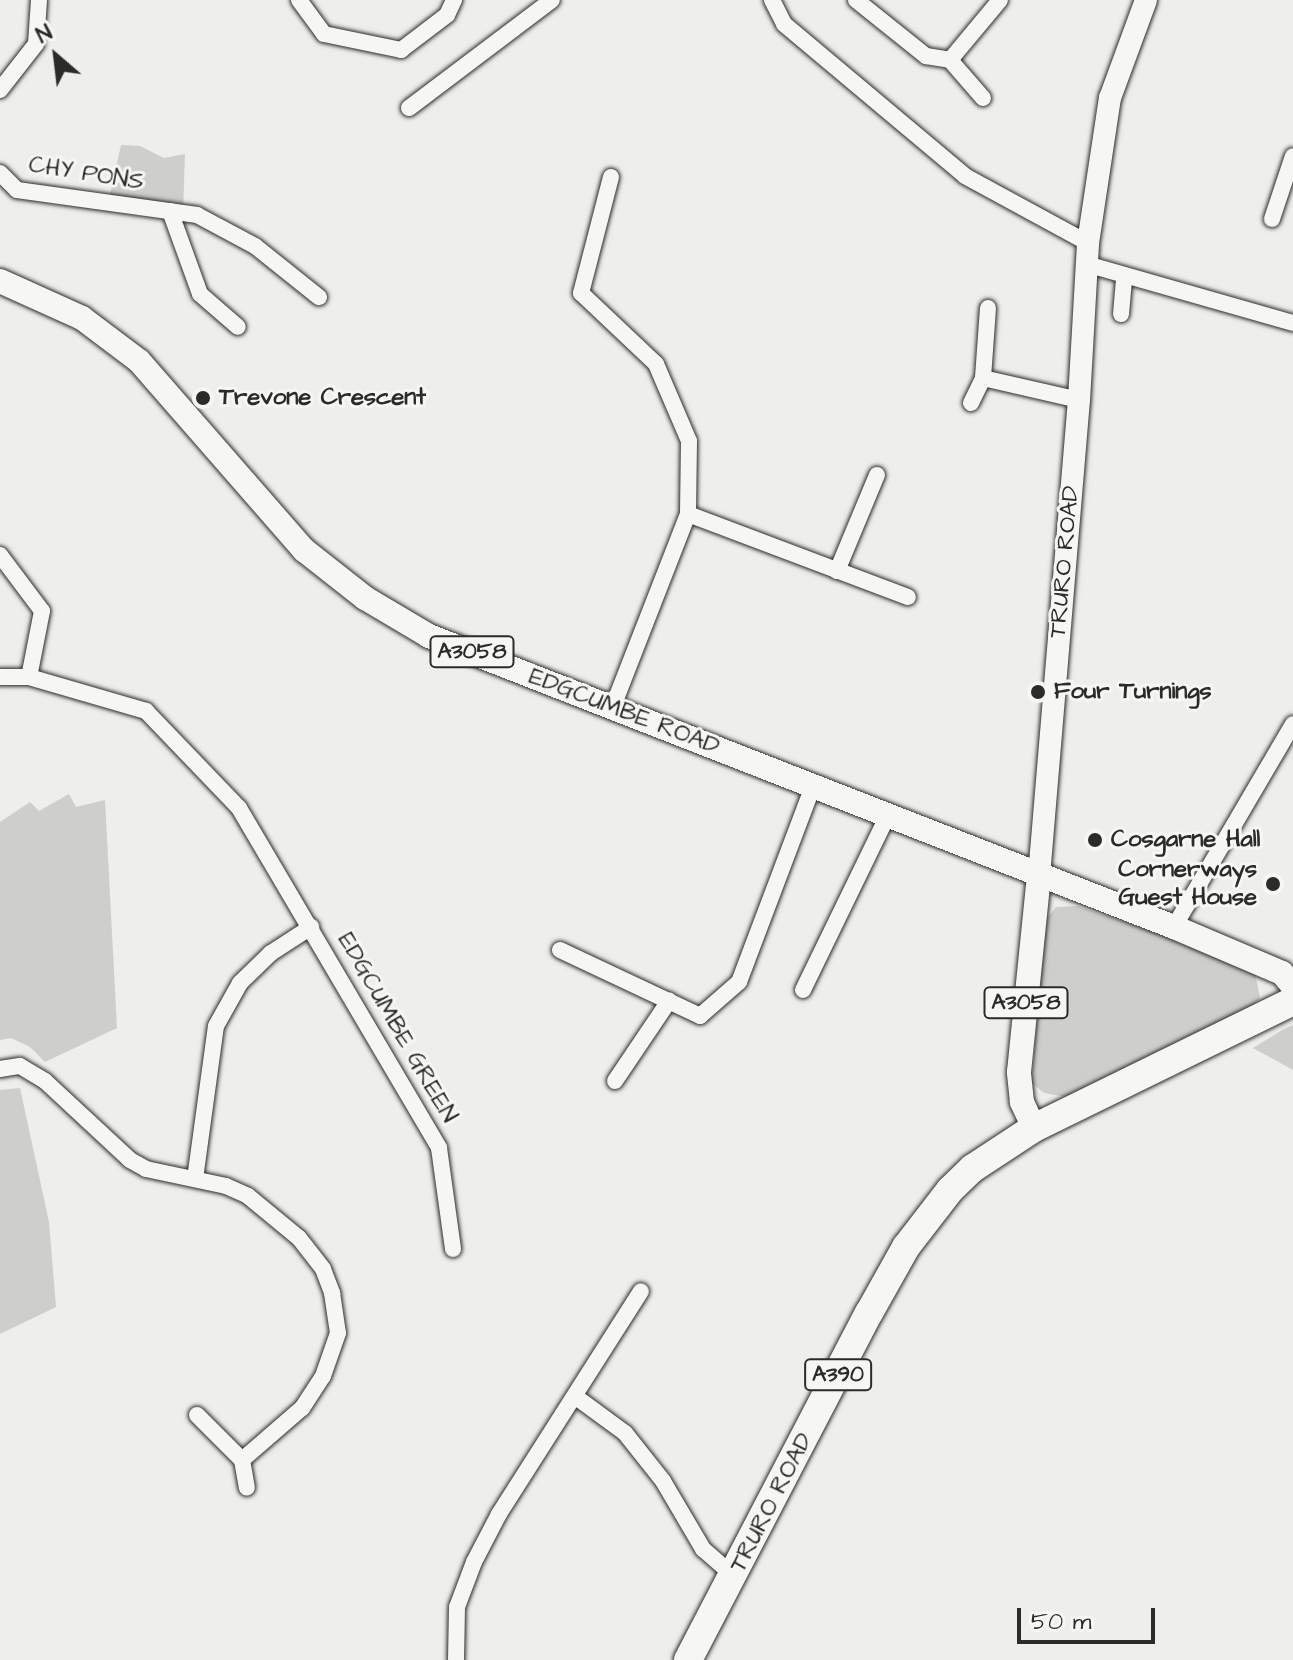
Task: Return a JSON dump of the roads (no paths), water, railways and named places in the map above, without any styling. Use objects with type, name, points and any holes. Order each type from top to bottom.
[{"type":"highway","name":"TRURO ROAD","points":[[688,1660],[869,1313],[927,1215],[973,1168],[1034,1128],[1293,1001]]},
{"type":"main road","name":"TRURO ROAD","points":[[1034,1128],[1022,1102],[1019,1072],[1039,876],[1079,400],[1087,254],[1110,98],[1146,0]]},
{"type":"main road","name":"EDGCUMBE ROAD","points":[[0,281],[82,318],[139,361],[304,550],[365,598],[429,636],[612,709],[889,813],[1039,876],[1174,927],[1282,973],[1293,986]]},
{"type":"street","points":[[0,90],[36,44],[39,0]]},
{"type":"street","points":[[299,0],[324,34],[401,50],[447,15],[454,0]]},
{"type":"street","points":[[409,108],[552,0]]},
{"type":"street","points":[[772,0],[784,24],[965,176],[1087,254],[1124,276],[1293,323]]},
{"type":"street","points":[[856,0],[926,56],[950,60],[983,98]]},
{"type":"street","points":[[950,60],[1000,0]]},
{"type":"street","points":[[1272,219],[1293,156]]},
{"type":"street","name":"CHY PONS","points":[[0,173],[17,190],[197,215],[255,246],[319,297]]},
{"type":"street","points":[[611,177],[581,293],[656,364],[689,441],[688,514],[612,709]]},
{"type":"street","name":"CHY PONS","points":[[170,211],[200,294],[238,327]]},
{"type":"street","points":[[1121,314],[1124,276]]},
{"type":"street","points":[[971,403],[983,378],[988,308]]},
{"type":"street","points":[[983,378],[1079,400]]},
{"type":"street","points":[[837,571],[877,475]]},
{"type":"street","points":[[688,514],[908,597]]},
{"type":"street","points":[[0,555],[42,611],[29,677]]},
{"type":"street","name":"EDGCUMBE GREEN","points":[[0,677],[29,677],[146,711],[239,808],[439,1148],[453,1249]]},
{"type":"street","points":[[1174,927],[1293,724]]},
{"type":"street","points":[[560,950],[700,1016],[739,982],[814,784]]},
{"type":"street","points":[[803,990],[889,813]]},
{"type":"street","name":"EDGCUMBE GREEN","points":[[195,1179],[216,1026],[240,983],[271,953],[311,927]]},
{"type":"street","points":[[615,1081],[669,1001]]},
{"type":"street","points":[[0,1069],[20,1066],[45,1081],[138,1165],[162,1174],[226,1186],[248,1196],[299,1238],[323,1269],[332,1293],[338,1333],[323,1376],[302,1408],[242,1460]]},
{"type":"street","points":[[456,1660],[457,1607],[474,1562],[499,1514],[641,1291]]},
{"type":"street","points":[[576,1397],[625,1433],[663,1481],[703,1549],[734,1576]]},
{"type":"street","points":[[197,1415],[242,1460],[247,1488]]},
{"type":"place","name":"Trevone Crescent","points":[[203,398]]},
{"type":"place","name":"Four Turnings","points":[[1038,692]]},
{"type":"place","name":"Cosgarne Hall","points":[[1095,840]]},
{"type":"place","name":"Cornerways Guest House","points":[[1273,884]]}]
